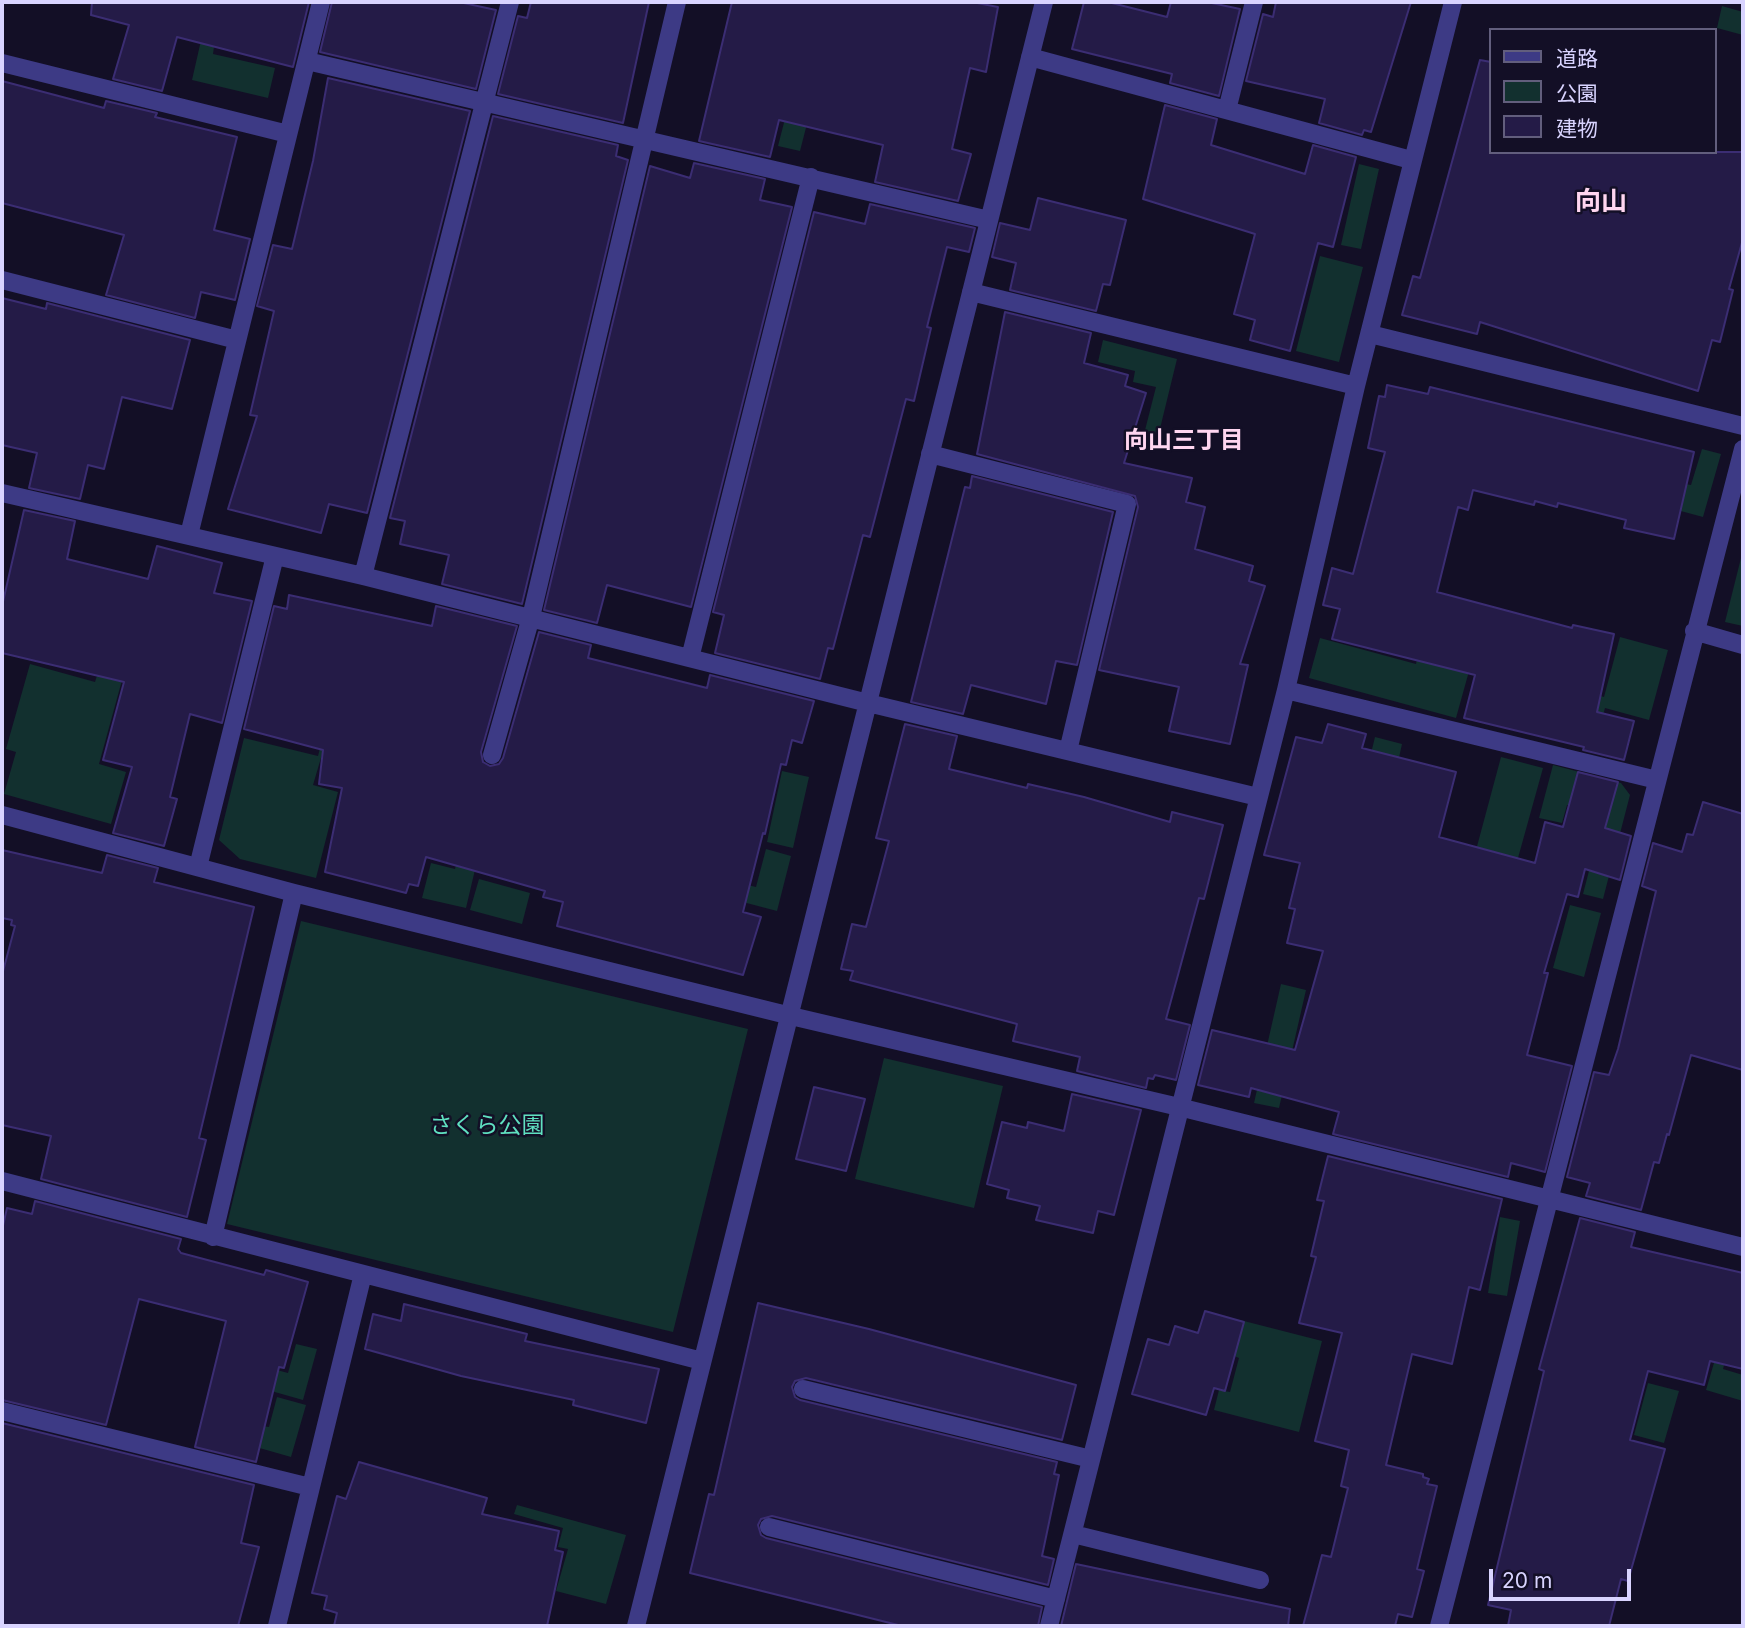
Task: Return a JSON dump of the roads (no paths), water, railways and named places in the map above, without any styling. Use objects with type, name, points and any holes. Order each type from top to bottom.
[{"type":"street","points":[[189,535],[321,2]]},
{"type":"street","points":[[363,576],[510,2]]},
{"type":"street","points":[[492,755],[531,617],[677,2]]},
{"type":"street","points":[[636,1626],[1044,2]]},
{"type":"street","points":[[1227,110],[1254,2]]},
{"type":"street","points":[[1049,1626],[1286,690],[1356,386],[1453,2]]},
{"type":"street","points":[[1030,57],[1411,160]]},
{"type":"street","points":[[307,61],[989,220]]},
{"type":"street","points":[[2,63],[288,134]]},
{"type":"street","points":[[690,657],[811,177]]},
{"type":"street","points":[[2,280],[237,340]]},
{"type":"street","points":[[971,292],[1356,386]]},
{"type":"street","points":[[1370,334],[1743,426]]},
{"type":"street","points":[[1439,1626],[1743,449]]},
{"type":"street","points":[[930,454],[1126,504],[1068,751]]},
{"type":"street","points":[[2,493],[363,576],[868,703],[1258,797]]},
{"type":"street","points":[[198,867],[275,556]]},
{"type":"street","points":[[1694,631],[1743,645]]},
{"type":"street","points":[[1286,690],[1657,780]]},
{"type":"street","points":[[2,815],[294,893],[791,1016],[1179,1107],[1743,1247]]},
{"type":"street","points":[[213,1237],[294,893]]},
{"type":"street","points":[[2,1181],[702,1361]]},
{"type":"street","points":[[276,1626],[363,1274]]},
{"type":"street","points":[[803,1389],[1091,1459]]},
{"type":"street","points":[[2,1411],[310,1487]]},
{"type":"street","points":[[769,1527],[1056,1599]]},
{"type":"street","points":[[1073,1534],[1259,1580]]},
{"type":"district","name":"向山","points":[[1601,202]]},
{"type":"district","name":"向山三丁目","points":[[1184,441]]},
{"type":"park label","name":"さくら公園","points":[[487,1126]]}]
